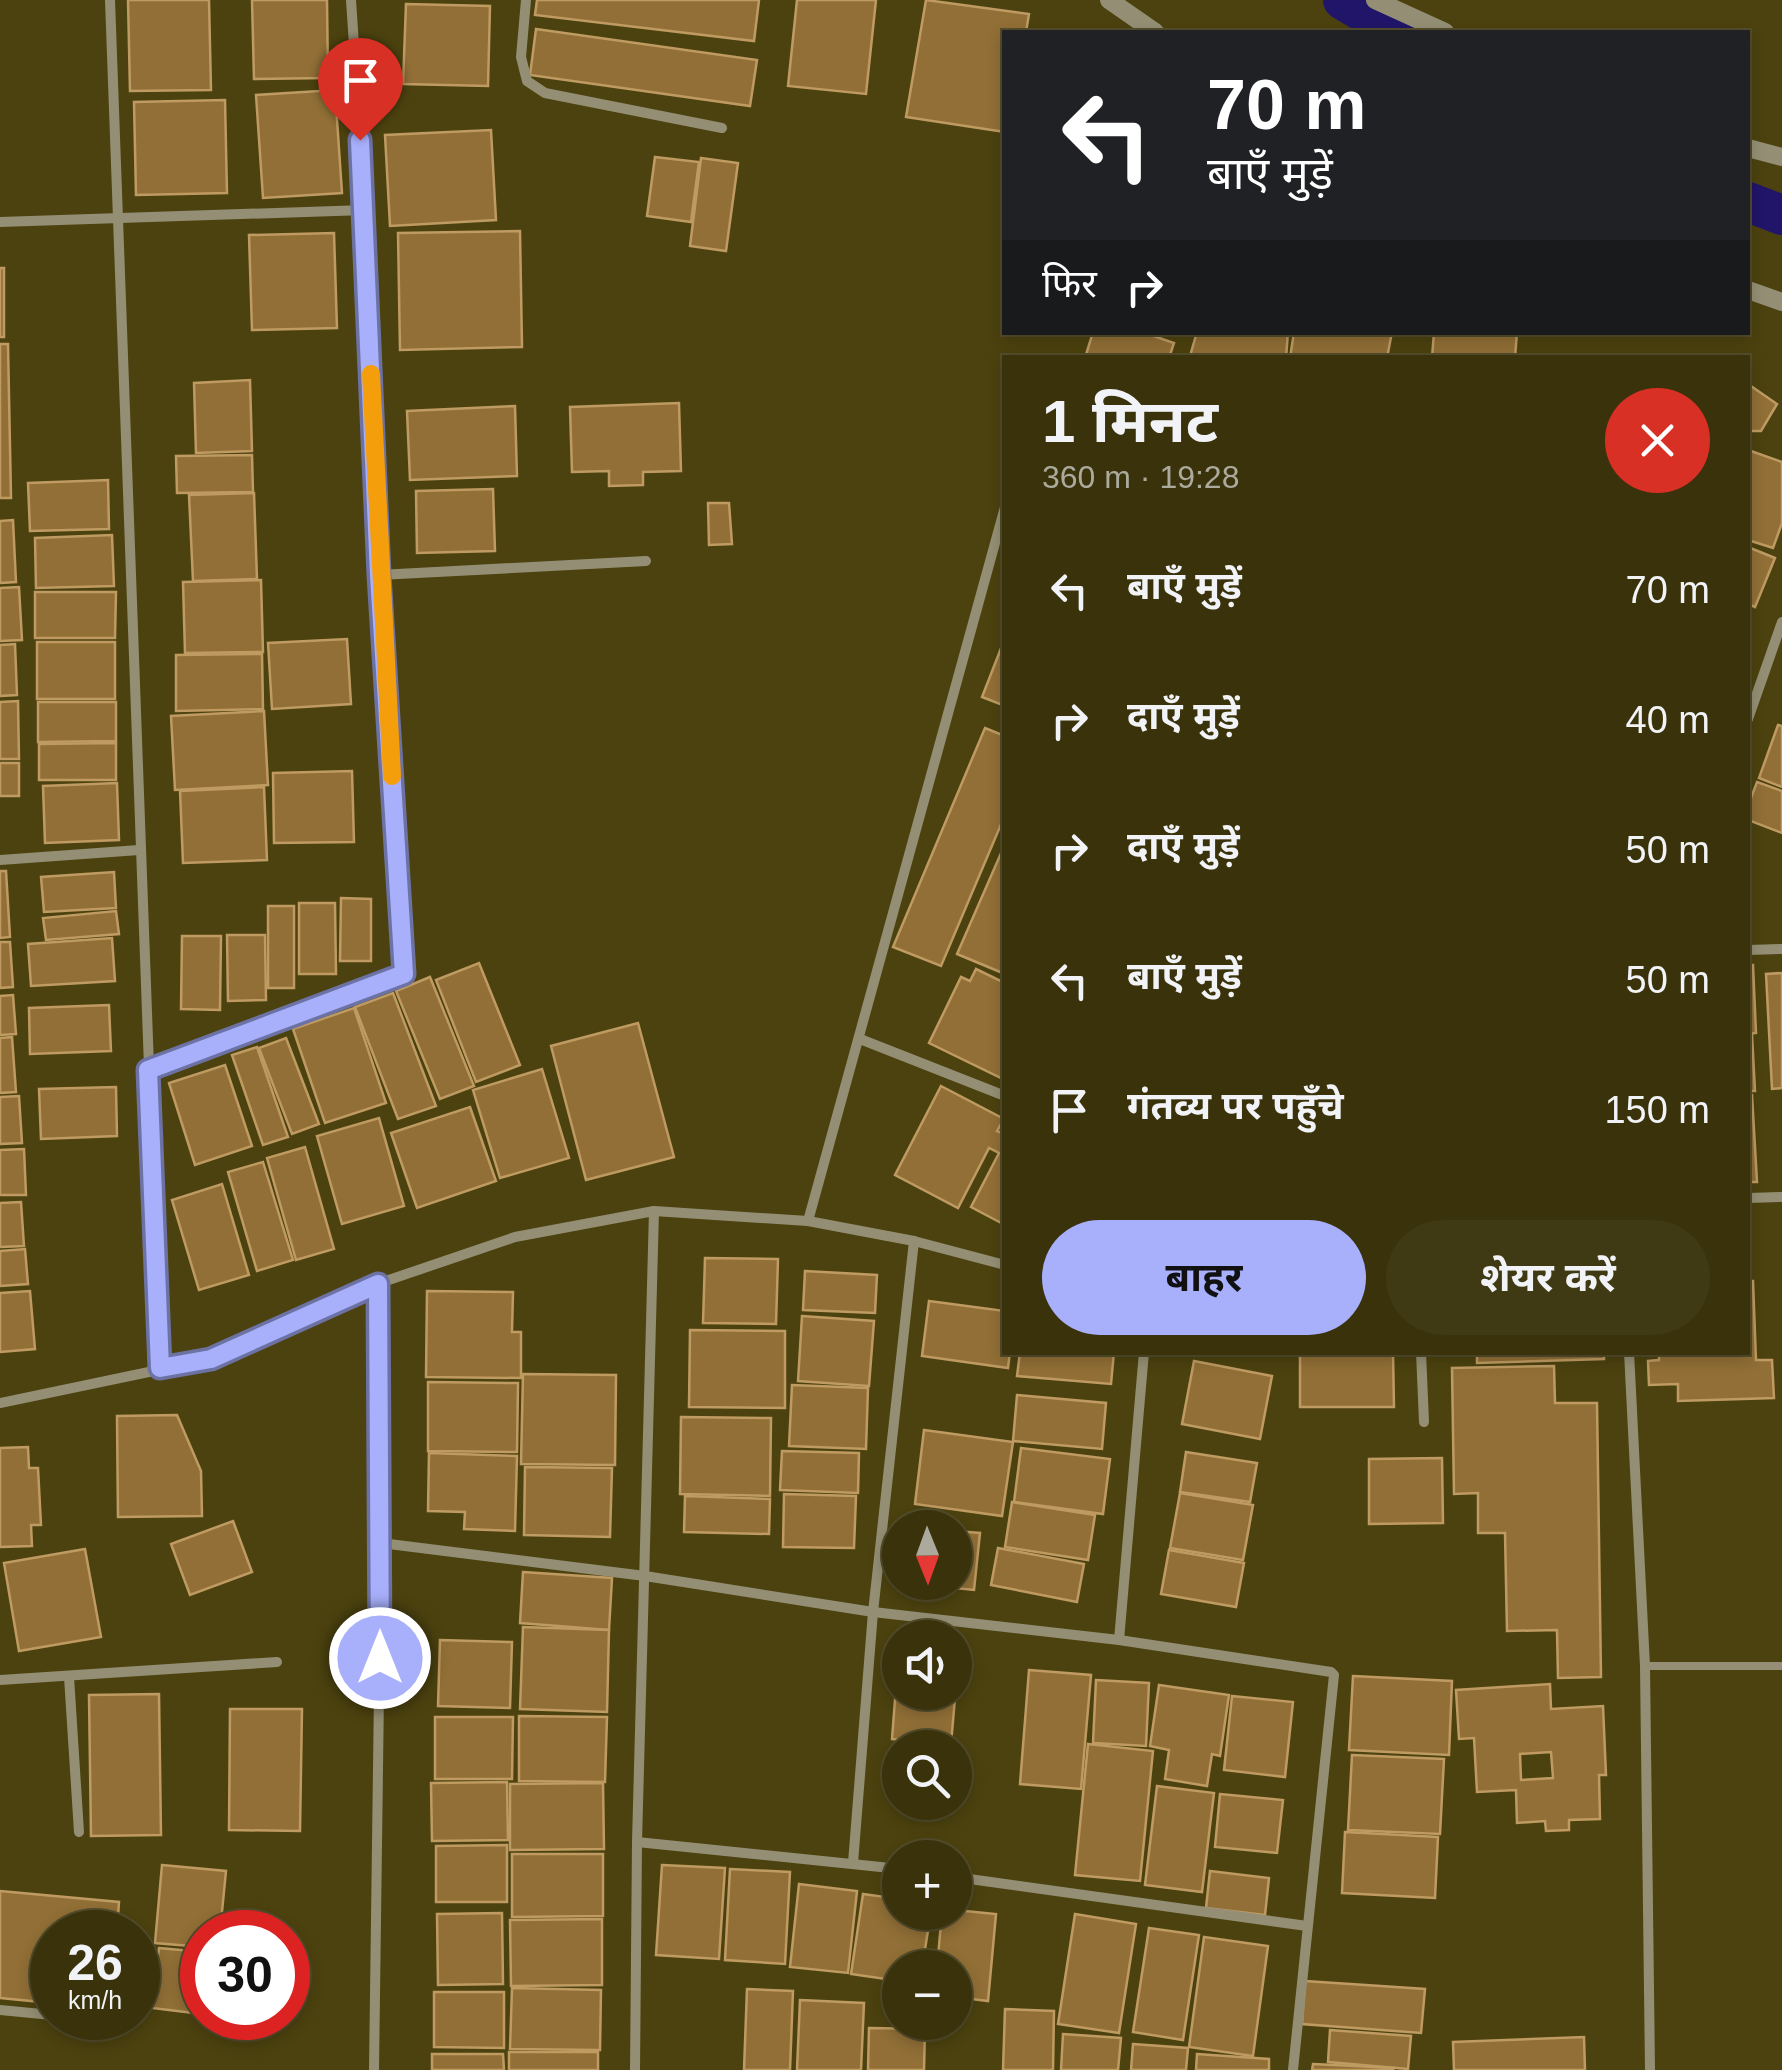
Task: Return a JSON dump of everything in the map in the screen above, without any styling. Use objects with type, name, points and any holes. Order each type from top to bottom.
[{"type":"street","points":[[110,0],[160,1368]]},
{"type":"street","points":[[148,1070],[404,974],[379,575],[352,0]]},
{"type":"street","points":[[526,0],[520,57],[527,81],[545,93],[722,128]]},
{"type":"street","points":[[1109,0],[1152,30]]},
{"type":"street","points":[[1375,0],[1440,30]]},
{"type":"street","points":[[1750,148],[1782,156]]},
{"type":"street","points":[[0,222],[364,210]]},
{"type":"street","points":[[1750,291],[1782,302]]},
{"type":"street","points":[[808,1222],[1002,518]]},
{"type":"street","points":[[379,575],[646,561]]},
{"type":"street","points":[[1750,714],[1782,622]]},
{"type":"street","points":[[0,860],[139,850]]},
{"type":"street","points":[[1750,950],[1782,948]]},
{"type":"street","points":[[860,1039],[1002,1095]]},
{"type":"street","points":[[1750,1198],[1782,1197]]},
{"type":"street","points":[[635,2070],[636,1842],[654,1211]]},
{"type":"street","points":[[0,1403],[211,1359],[378,1284],[515,1236],[654,1211],[808,1222],[914,1242],[1002,1264]]},
{"type":"street","points":[[853,1862],[873,1612],[914,1242]]},
{"type":"street","points":[[374,2070],[381,1543],[378,1284]]},
{"type":"street","points":[[1119,1640],[1144,1355]]},
{"type":"street","points":[[1421,1355],[1424,1422]]},
{"type":"street","points":[[1629,1355],[1644,1666],[1650,2070]]},
{"type":"street","points":[[381,1543],[1326,1670],[1334,1675],[1293,2070]]},
{"type":"street","points":[[0,1680],[277,1662]]},
{"type":"street","points":[[69,1677],[79,1832]]},
{"type":"street","points":[[636,1842],[882,1866]]},
{"type":"street","points":[[972,1879],[1308,1926]]},
{"type":"street","points":[[0,2010],[30,2013]]},
{"type":"lane","points":[[1644,1666],[1782,1666]]},
{"type":"building","points":[[128,0],[209,0],[211,90],[130,91]]},
{"type":"building","points":[[252,0],[327,0],[328,78],[254,79]]},
{"type":"building","points":[[537,0],[759,0],[754,41],[535,15]]},
{"type":"building","points":[[797,0],[876,0],[866,94],[788,86]]},
{"type":"building","points":[[926,0],[1029,14],[1026,30],[1002,30],[1002,132],[906,117]]},
{"type":"building","points":[[406,4],[490,6],[488,86],[403,84]]},
{"type":"building","points":[[536,29],[757,60],[750,106],[530,75]]},
{"type":"building","points":[[335,90],[342,193],[263,198],[256,95]]},
{"type":"building","points":[[225,100],[227,193],[136,195],[134,102]]},
{"type":"building","points":[[491,130],[496,220],[390,226],[385,135]]},
{"type":"building","points":[[655,157],[699,162],[691,222],[647,216]]},
{"type":"building","points":[[701,158],[738,163],[726,251],[690,246]]},
{"type":"building","points":[[520,231],[522,347],[400,350],[398,233]]},
{"type":"building","points":[[334,233],[337,328],[252,330],[249,235]]},
{"type":"building","points":[[0,268],[4,268],[4,337],[0,337]]},
{"type":"building","points":[[1092,335],[1151,335],[1174,343],[1170,355],[1086,355]]},
{"type":"building","points":[[1196,335],[1288,335],[1286,355],[1190,355]]},
{"type":"building","points":[[1294,335],[1391,335],[1388,355],[1290,355]]},
{"type":"building","points":[[1434,335],[1517,335],[1515,355],[1432,355]]},
{"type":"building","points":[[0,344],[8,344],[11,498],[0,498]]},
{"type":"building","points":[[250,380],[252,451],[196,453],[194,383]]},
{"type":"building","points":[[1750,385],[1777,404],[1761,431],[1750,431]]},
{"type":"building","points":[[679,403],[681,471],[643,472],[643,485],[609,486],[609,471],[572,472],[570,407]]},
{"type":"building","points":[[515,406],[517,476],[410,480],[407,411]]},
{"type":"building","points":[[1750,451],[1782,462],[1782,523],[1773,548],[1750,541]]},
{"type":"building","points":[[252,455],[253,492],[177,493],[176,456]]},
{"type":"building","points":[[108,480],[109,529],[30,531],[28,483]]},
{"type":"building","points":[[493,489],[495,551],[417,553],[416,491]]},
{"type":"building","points":[[254,493],[257,579],[193,581],[189,495]]},
{"type":"building","points":[[708,503],[729,503],[732,544],[709,545]]},
{"type":"building","points":[[13,520],[16,582],[0,583],[0,521]]},
{"type":"building","points":[[112,535],[114,586],[36,588],[35,538]]},
{"type":"building","points":[[1750,548],[1775,558],[1755,607],[1750,605]]},
{"type":"building","points":[[261,580],[263,652],[185,653],[183,582]]},
{"type":"building","points":[[19,587],[22,640],[0,641],[0,588]]},
{"type":"building","points":[[35,592],[116,592],[115,638],[35,638]]},
{"type":"building","points":[[347,639],[351,704],[272,709],[268,643]]},
{"type":"building","points":[[37,642],[115,642],[115,699],[37,699]]},
{"type":"building","points":[[15,644],[17,695],[0,696],[0,645]]},
{"type":"building","points":[[1002,646],[1002,705],[982,697]]},
{"type":"building","points":[[262,654],[263,709],[176,711],[176,655]]},
{"type":"building","points":[[18,701],[19,759],[0,759],[0,702]]},
{"type":"building","points":[[38,702],[116,702],[116,741],[38,742]]},
{"type":"building","points":[[264,711],[268,785],[175,790],[171,716]]},
{"type":"building","points":[[1778,725],[1782,726],[1782,787],[1759,778]]},
{"type":"building","points":[[985,728],[1002,735],[1002,822],[941,966],[893,947]]},
{"type":"building","points":[[116,743],[116,780],[39,780],[39,744]]},
{"type":"building","points":[[0,763],[19,763],[19,796],[0,796]]},
{"type":"building","points":[[352,771],[354,842],[274,843],[273,773]]},
{"type":"building","points":[[1757,782],[1782,791],[1782,833],[1750,821],[1750,801]]},
{"type":"building","points":[[117,783],[119,840],[45,843],[43,786]]},
{"type":"building","points":[[264,787],[267,860],[183,863],[180,791]]},
{"type":"building","points":[[1002,851],[1002,973],[957,954]]},
{"type":"building","points":[[0,871],[6,871],[10,937],[0,938]]},
{"type":"building","points":[[114,872],[116,908],[44,912],[41,877]]},
{"type":"building","points":[[341,898],[371,899],[371,961],[340,961]]},
{"type":"building","points":[[299,903],[335,903],[336,974],[299,974]]},
{"type":"building","points":[[268,906],[294,906],[294,988],[268,988]]},
{"type":"building","points":[[116,911],[119,934],[46,940],[43,918]]},
{"type":"building","points":[[227,935],[265,935],[266,1000],[228,1001]]},
{"type":"building","points":[[182,936],[221,936],[220,1010],[181,1009]]},
{"type":"building","points":[[112,938],[115,981],[31,986],[28,944]]},
{"type":"building","points":[[0,942],[10,942],[13,987],[0,988]]},
{"type":"building","points":[[479,963],[520,1065],[476,1082],[436,980]]},
{"type":"building","points":[[1750,965],[1753,965],[1756,1033],[1750,1034]]},
{"type":"building","points":[[976,969],[1002,982],[1001,1078],[929,1043],[961,977],[970,981]]},
{"type":"building","points":[[1782,973],[1782,1088],[1772,1089],[1766,974]]},
{"type":"building","points":[[430,977],[474,1086],[440,1099],[396,991]]},
{"type":"building","points":[[393,993],[436,1106],[398,1119],[355,1007]]},
{"type":"building","points":[[13,995],[16,1034],[0,1035],[0,996]]},
{"type":"building","points":[[109,1005],[111,1051],[30,1054],[29,1008]]},
{"type":"building","points":[[354,1008],[386,1103],[325,1123],[293,1029]]},
{"type":"building","points":[[638,1023],[674,1157],[586,1180],[551,1046]]},
{"type":"building","points":[[1750,1035],[1752,1035],[1755,1091],[1750,1091]]},
{"type":"building","points":[[12,1037],[16,1092],[0,1093],[0,1038]]},
{"type":"building","points":[[286,1038],[319,1124],[292,1134],[259,1048]]},
{"type":"building","points":[[257,1047],[288,1137],[263,1145],[232,1055]]},
{"type":"building","points":[[225,1065],[252,1146],[195,1165],[169,1083]]},
{"type":"building","points":[[542,1069],[569,1158],[500,1178],[473,1090]]},
{"type":"building","points":[[941,1086],[1002,1118],[997,1131],[1002,1133],[1002,1223],[971,1207],[999,1153],[989,1148],[958,1208],[895,1175]]},
{"type":"building","points":[[116,1087],[117,1136],[41,1139],[39,1089]]},
{"type":"building","points":[[1750,1095],[1752,1095],[1757,1182],[1750,1182]]},
{"type":"building","points":[[19,1096],[22,1143],[0,1144],[0,1097]]},
{"type":"building","points":[[470,1107],[496,1181],[417,1208],[391,1133]]},
{"type":"building","points":[[379,1118],[404,1206],[342,1224],[317,1136]]},
{"type":"building","points":[[305,1147],[334,1249],[296,1260],[267,1158]]},
{"type":"building","points":[[24,1149],[26,1195],[0,1195],[0,1150]]},
{"type":"building","points":[[263,1162],[293,1260],[257,1271],[228,1172]]},
{"type":"building","points":[[222,1184],[249,1275],[199,1290],[172,1200]]},
{"type":"building","points":[[21,1202],[24,1246],[0,1247],[0,1203]]},
{"type":"building","points":[[25,1249],[28,1284],[0,1286],[0,1251]]},
{"type":"building","points":[[705,1258],[778,1259],[776,1324],[703,1323]]},
{"type":"building","points":[[805,1271],[877,1275],[875,1313],[803,1310]]},
{"type":"building","points":[[1753,1281],[1756,1360],[1772,1360],[1774,1398],[1678,1401],[1678,1384],[1649,1385],[1648,1361],[1659,1360],[1659,1355],[1750,1355]]},
{"type":"building","points":[[30,1291],[35,1349],[0,1352],[0,1293]]},
{"type":"building","points":[[427,1291],[513,1292],[512,1332],[521,1332],[521,1378],[426,1377]]},
{"type":"building","points":[[929,1301],[1002,1311],[1002,1355],[1010,1355],[1008,1368],[922,1356]]},
{"type":"building","points":[[802,1316],[874,1321],[869,1386],[798,1381]]},
{"type":"building","points":[[690,1330],[785,1331],[785,1408],[689,1407]]},
{"type":"building","points":[[1020,1355],[1114,1355],[1111,1384],[1017,1376]]},
{"type":"building","points":[[1300,1355],[1393,1355],[1394,1407],[1300,1407]]},
{"type":"building","points":[[1477,1355],[1604,1355],[1604,1359],[1477,1363]]},
{"type":"building","points":[[1194,1361],[1272,1376],[1260,1439],[1182,1424]]},
{"type":"building","points":[[1554,1366],[1555,1403],[1597,1403],[1601,1677],[1558,1678],[1557,1630],[1507,1631],[1505,1533],[1478,1533],[1478,1493],[1454,1494],[1452,1368]]},
{"type":"building","points":[[523,1374],[616,1375],[615,1465],[521,1464]]},
{"type":"building","points":[[428,1382],[518,1383],[517,1452],[428,1451]]},
{"type":"building","points":[[792,1385],[868,1388],[866,1449],[789,1446]]},
{"type":"building","points":[[1017,1395],[1106,1403],[1102,1449],[1013,1441]]},
{"type":"building","points":[[177,1415],[201,1471],[202,1516],[118,1517],[117,1416]]},
{"type":"building","points":[[681,1417],[771,1418],[770,1496],[680,1494]]},
{"type":"building","points":[[924,1430],[1013,1442],[1002,1516],[915,1504]]},
{"type":"building","points":[[28,1447],[29,1468],[38,1468],[41,1525],[31,1525],[32,1546],[0,1547],[0,1448]]},
{"type":"building","points":[[1021,1448],[1110,1459],[1103,1514],[1014,1502]]},
{"type":"building","points":[[782,1451],[859,1453],[858,1493],[780,1490]]},
{"type":"building","points":[[1186,1452],[1257,1463],[1250,1502],[1180,1492]]},
{"type":"building","points":[[429,1453],[517,1456],[515,1531],[464,1529],[465,1512],[428,1511]]},
{"type":"building","points":[[1442,1458],[1443,1523],[1369,1524],[1369,1459]]},
{"type":"building","points":[[525,1467],[612,1468],[610,1537],[524,1535]]},
{"type":"building","points":[[1180,1493],[1253,1505],[1243,1560],[1170,1548]]},
{"type":"building","points":[[784,1494],[856,1496],[854,1548],[783,1547]]},
{"type":"building","points":[[685,1496],[770,1499],[769,1534],[684,1532]]},
{"type":"building","points":[[1012,1502],[1095,1515],[1088,1560],[1005,1547]]},
{"type":"building","points":[[233,1521],[252,1572],[190,1595],[171,1544]]},
{"type":"building","points":[[972,1532],[980,1533],[972,1590]]},
{"type":"building","points":[[998,1548],[1084,1564],[1077,1602],[991,1585]]},
{"type":"building","points":[[85,1549],[101,1637],[19,1651],[4,1563]]},
{"type":"building","points":[[1169,1550],[1244,1563],[1236,1607],[1161,1594]]},
{"type":"building","points":[[523,1572],[612,1578],[609,1630],[520,1623]]},
{"type":"building","points":[[523,1627],[609,1630],[607,1712],[520,1709]]},
{"type":"building","points":[[440,1640],[512,1642],[510,1708],[438,1706]]},
{"type":"building","points":[[1029,1670],[1091,1675],[1081,1789],[1020,1784]]},
{"type":"building","points":[[1353,1676],[1452,1681],[1449,1755],[1349,1750]]},
{"type":"building","points":[[1096,1680],[1149,1683],[1146,1746],[1093,1743]]},
{"type":"building","points":[[1550,1684],[1551,1709],[1603,1706],[1606,1775],[1599,1775],[1600,1819],[1569,1820],[1569,1830],[1546,1831],[1545,1821],[1517,1823],[1516,1790],[1477,1792],[1474,1738],[1459,1739],[1456,1690]],"holes":[[[1551,1752],[1553,1778],[1521,1780],[1520,1754]]]},
{"type":"building","points":[[1159,1685],[1229,1695],[1220,1756],[1212,1754],[1207,1786],[1165,1779],[1169,1750],[1150,1746]]},
{"type":"building","points":[[159,1694],[161,1835],[91,1836],[89,1695]]},
{"type":"building","points":[[1232,1696],[1293,1702],[1285,1777],[1224,1770]]},
{"type":"building","points":[[230,1709],[302,1709],[300,1831],[229,1830]]},
{"type":"building","points":[[894,1710],[954,1710],[952,1730],[893,1730]]},
{"type":"building","points":[[519,1716],[607,1717],[605,1782],[519,1781]]},
{"type":"building","points":[[435,1717],[513,1717],[512,1779],[435,1779]]},
{"type":"building","points":[[1088,1744],[1153,1751],[1140,1881],[1075,1875]]},
{"type":"building","points":[[1352,1755],[1444,1759],[1440,1834],[1348,1830]]},
{"type":"building","points":[[507,1782],[508,1840],[432,1841],[431,1783]]},
{"type":"building","points":[[603,1783],[604,1849],[510,1850],[510,1784]]},
{"type":"building","points":[[1157,1786],[1214,1793],[1202,1892],[1145,1885]]},
{"type":"building","points":[[1220,1794],[1283,1800],[1277,1853],[1215,1847]]},
{"type":"building","points":[[1345,1832],[1438,1837],[1435,1898],[1342,1893]]},
{"type":"building","points":[[507,1845],[507,1902],[436,1902],[436,1846]]},
{"type":"building","points":[[512,1854],[603,1854],[603,1916],[512,1917]]},
{"type":"building","points":[[162,1865],[226,1871],[222,1910],[180,1910],[180,1945],[160,1943]]},
{"type":"building","points":[[662,1865],[725,1868],[719,1959],[656,1955]]},
{"type":"building","points":[[730,1869],[790,1872],[785,1964],[725,1960]]},
{"type":"building","points":[[1210,1871],[1269,1878],[1265,1915],[1206,1908]]},
{"type":"building","points":[[799,1884],[857,1891],[848,1973],[790,1967]]},
{"type":"building","points":[[0,1891],[119,1902],[118,1910],[30,1910],[30,2001],[0,1998]]},
{"type":"building","points":[[863,1894],[882,1897],[882,1930],[928,1930],[925,1950],[882,1950],[882,1978],[851,1974]]},
{"type":"building","points":[[972,1912],[996,1914],[988,2001],[972,1999],[972,1950],[939,1950],[940,1930],[972,1930]]},
{"type":"building","points":[[502,1913],[503,1984],[438,1985],[437,1914]]},
{"type":"building","points":[[1075,1914],[1136,1924],[1119,2033],[1058,2024]]},
{"type":"building","points":[[602,1919],[602,1985],[511,1986],[510,1920]]},
{"type":"building","points":[[1149,1928],[1199,1935],[1183,2040],[1133,2032]]},
{"type":"building","points":[[1204,1937],[1268,1946],[1253,2056],[1189,2047]]},
{"type":"building","points":[[160,1948],[180,1950],[180,2011],[160,2009]]},
{"type":"building","points":[[1305,1981],[1425,1989],[1421,2033],[1302,2024]]},
{"type":"building","points":[[512,1988],[601,1990],[600,2050],[510,2049]]},
{"type":"building","points":[[747,1989],[793,1991],[790,2070],[744,2070]]},
{"type":"building","points":[[434,1992],[504,1992],[504,2048],[434,2047]]},
{"type":"building","points":[[800,2000],[864,2003],[861,2070],[797,2070]]},
{"type":"building","points":[[1005,2009],[1054,2011],[1053,2070],[1003,2070]]},
{"type":"building","points":[[869,2028],[882,2028],[882,2040],[925,2040],[924,2070],[868,2070]]},
{"type":"building","points":[[1330,2030],[1411,2036],[1408,2069],[1328,2062]]},
{"type":"building","points":[[1063,2034],[1121,2038],[1118,2070],[1061,2070]]},
{"type":"building","points":[[1584,2037],[1585,2070],[1454,2070],[1453,2042]]},
{"type":"building","points":[[1133,2044],[1188,2048],[1186,2070],[1131,2070]]},
{"type":"building","points":[[509,2052],[598,2052],[598,2070],[509,2070]]},
{"type":"building","points":[[432,2054],[503,2054],[504,2070],[432,2070]]},
{"type":"building","points":[[1197,2054],[1269,2059],[1269,2070],[1196,2070]]},
{"type":"building","points":[[1313,2064],[1394,2068],[1312,2070]]},
{"type":"waterway","points":[[1343,0],[1394,30]]},
{"type":"waterway","points":[[1750,203],[1782,215]]},
{"type":"slow traffic","points":[[371,374],[392,776]]},
{"type":"route","points":[[360,140],[379,575],[404,974],[148,1070],[160,1368],[211,1359],[378,1284],[380,1658]]}]
